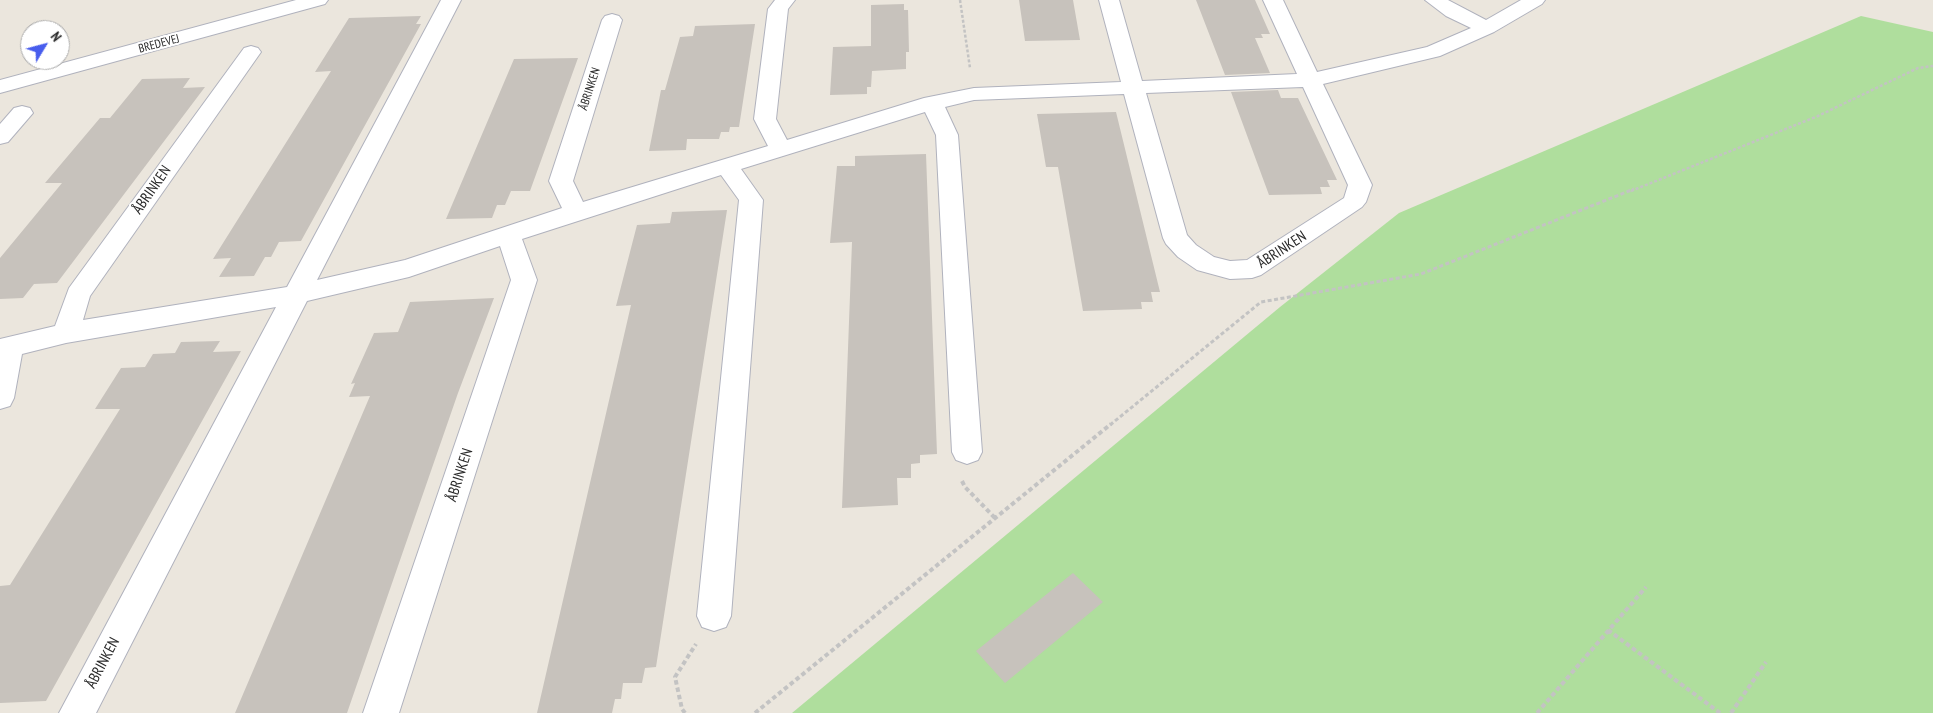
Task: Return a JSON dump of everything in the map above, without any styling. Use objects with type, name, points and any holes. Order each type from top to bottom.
[{"type":"street","name":"BREDEVEJ","points":[[0,87],[318,0]]},
{"type":"street","name":"ÅBRINKEN","points":[[77,713],[451,0]]},
{"type":"street","points":[[780,148],[766,119],[778,9],[785,0]]},
{"type":"street","name":"ÅBRINKEN","points":[[1109,0],[1175,238],[1187,252],[1206,264],[1230,270],[1252,270],[1354,202],[1360,185],[1273,0]]},
{"type":"street","points":[[1435,0],[1453,12],[1487,28]]},
{"type":"street","points":[[0,398],[4,348],[66,333],[298,294],[409,268],[576,212],[932,103],[974,94],[1311,80],[1433,52],[1487,28],[1535,0]]},
{"type":"street","name":"ÅBRINKEN","points":[[576,212],[561,181],[612,20]]},
{"type":"street","name":"ÅBRINKEN","points":[[66,333],[78,294],[251,52]]},
{"type":"street","points":[[932,103],[947,135],[967,452]]},
{"type":"street","points":[[0,137],[22,113]]},
{"type":"street","points":[[714,616],[751,200],[726,165]]},
{"type":"street","name":"ÅBRINKEN","points":[[381,713],[524,280],[509,236]]},
{"type":"path","points":[[960,0],[974,94]]},
{"type":"path","points":[[755,713],[1261,302],[1421,274],[1818,116],[1918,68],[1933,66]]},
{"type":"path","points":[[1537,713],[1646,587]]},
{"type":"path","points":[[685,713],[682,709],[675,677],[714,616]]},
{"type":"path","points":[[1608,630],[1720,713]]},
{"type":"path","points":[[1731,713],[1766,662]]},
{"type":"green space","points":[[1861,16],[1933,32],[1933,713],[792,713],[1280,307],[1399,213]]},
{"type":"building","points":[[1019,0],[1073,0],[1080,40],[1025,41]]},
{"type":"building","points":[[1196,0],[1255,0],[1270,34],[1261,34],[1263,38],[1255,38],[1270,73],[1225,75]]},
{"type":"building","points":[[904,4],[904,10],[908,10],[909,52],[906,52],[906,69],[872,71],[871,87],[867,87],[867,94],[830,95],[833,47],[871,46],[871,5]]},
{"type":"building","points":[[421,16],[416,24],[421,24],[301,241],[279,242],[271,257],[265,257],[254,276],[219,277],[231,258],[213,259],[331,71],[315,72],[349,18]]},
{"type":"building","points":[[755,24],[739,127],[730,127],[729,132],[721,132],[719,139],[687,139],[686,150],[649,151],[661,90],[665,90],[680,37],[693,36],[695,26]]},
{"type":"building","points":[[578,58],[530,191],[511,191],[505,205],[497,205],[492,218],[446,219],[514,59]]},
{"type":"building","points":[[190,78],[183,88],[205,87],[57,283],[34,284],[23,298],[0,299],[0,258],[62,183],[45,183],[100,118],[110,118],[142,79]]},
{"type":"building","points":[[1278,90],[1281,98],[1298,98],[1337,180],[1327,180],[1330,187],[1320,187],[1322,194],[1269,195],[1231,92]]},
{"type":"building","points":[[1116,112],[1160,292],[1151,292],[1153,302],[1141,302],[1142,309],[1083,311],[1058,167],[1046,167],[1037,114]]},
{"type":"building","points":[[926,154],[937,454],[920,455],[920,463],[911,464],[911,478],[897,478],[898,505],[842,508],[852,242],[830,243],[837,166],[855,166],[855,156]]},
{"type":"building","points":[[727,210],[656,667],[645,668],[642,683],[623,683],[621,699],[615,699],[612,713],[537,713],[631,305],[616,306],[637,225],[670,223],[672,212]]},
{"type":"building","points":[[494,298],[458,393],[347,713],[235,713],[370,396],[349,397],[355,383],[351,384],[374,333],[398,332],[410,302]]},
{"type":"building","points":[[220,341],[213,352],[241,351],[46,701],[0,703],[0,586],[10,585],[120,409],[95,409],[121,368],[145,367],[153,354],[175,353],[181,342]]},
{"type":"building","points":[[1073,573],[1103,602],[1005,683],[976,651]]}]
